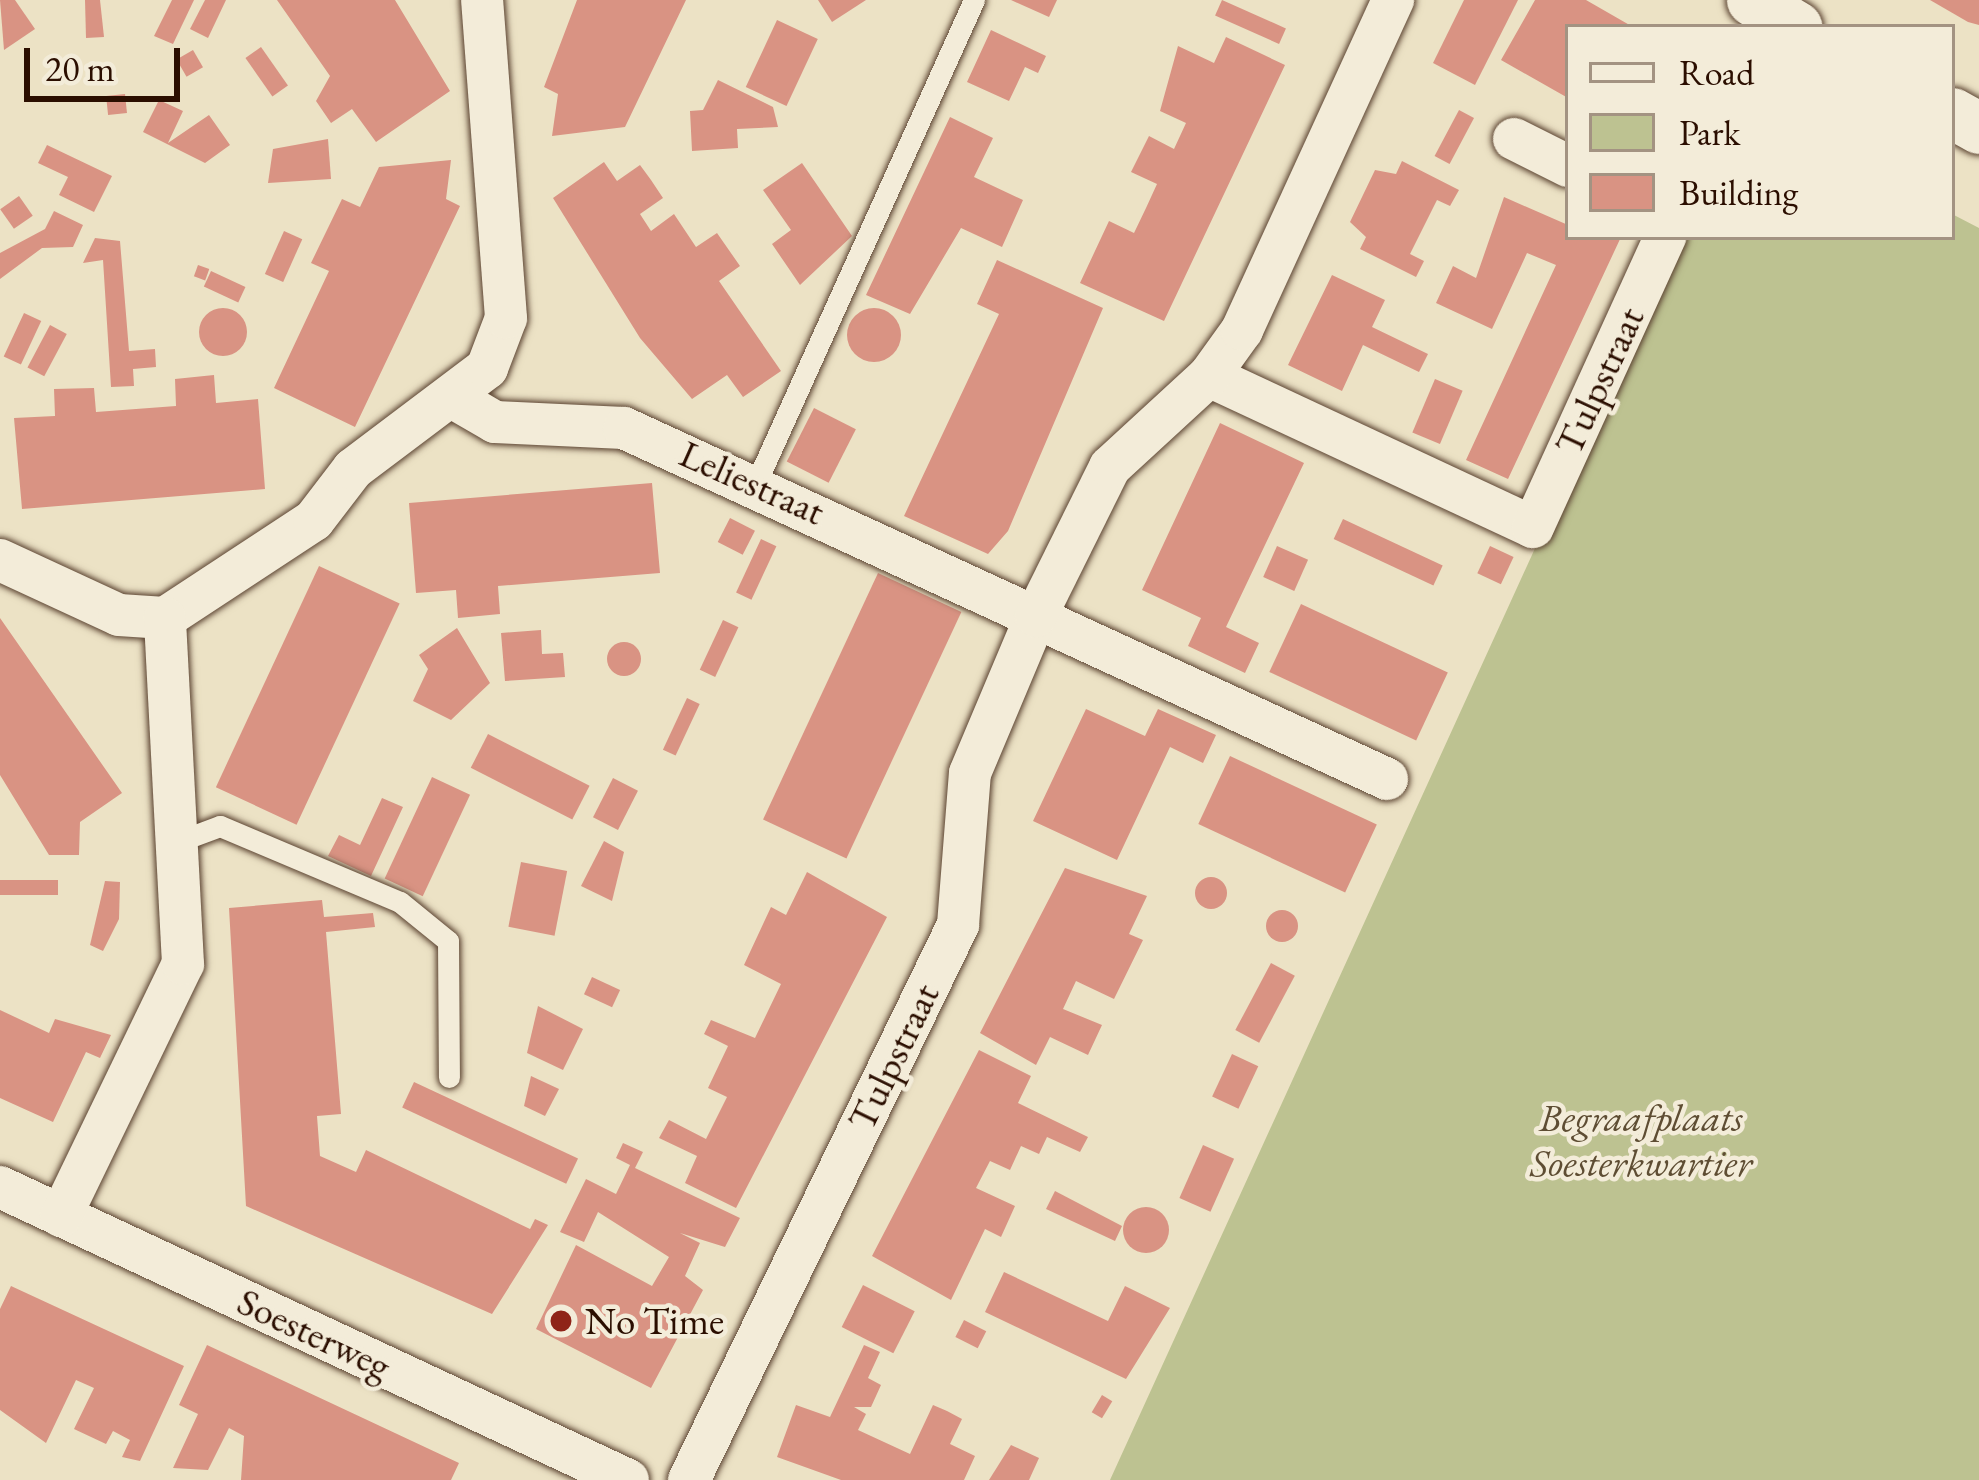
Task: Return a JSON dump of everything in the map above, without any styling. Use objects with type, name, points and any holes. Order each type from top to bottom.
[{"type":"street","points":[[0,560],[119,615],[165,618],[314,520],[353,469],[457,400],[488,368],[506,318],[482,0]]},
{"type":"street","name":"Tulpstraat","points":[[689,1480],[958,925],[970,773],[1036,616],[1110,467],[1209,376],[1242,330],[1393,0]]},
{"type":"street","points":[[1752,0],[1792,24]]},
{"type":"street","points":[[1514,139],[1565,164]]},
{"type":"street","name":"Tulpstraat","points":[[1209,376],[1533,527],[1664,240]]},
{"type":"street","name":"Leliestraat","points":[[457,400],[495,422],[598,419],[756,482],[1036,616]]},
{"type":"street","points":[[1036,616],[1387,779]]},
{"type":"street","points":[[61,1216],[183,964],[165,618]]},
{"type":"street","name":"Soesterweg","points":[[0,1187],[628,1480]]},
{"type":"lane","points":[[756,482],[974,0]]},
{"type":"lane","points":[[177,842],[220,826],[400,902],[448,941],[449,1077]]},
{"type":"green space","name":"Begraafplaats Soesterkwartier","points":[[1955,216],[1979,228],[1979,1480],[1110,1480],[1676,240],[1955,240]]},
{"type":"building","points":[[0,0],[15,0],[35,29],[4,50]]},
{"type":"building","points":[[85,0],[100,0],[104,37],[86,38]]},
{"type":"building","points":[[172,0],[194,0],[173,44],[154,36]]},
{"type":"building","points":[[205,0],[226,0],[208,38],[190,29]]},
{"type":"building","points":[[277,0],[395,0],[450,91],[376,142],[352,109],[331,123],[316,101],[330,76]]},
{"type":"building","points":[[577,0],[686,0],[625,127],[552,136],[558,94],[544,87]]},
{"type":"building","points":[[818,0],[866,0],[832,22]]},
{"type":"building","points":[[1011,0],[1057,0],[1049,17]]},
{"type":"building","points":[[1222,0],[1286,28],[1279,44],[1215,16]]},
{"type":"building","points":[[1464,0],[1518,0],[1475,85],[1433,63]]},
{"type":"building","points":[[1535,0],[1586,0],[1628,24],[1565,24],[1565,96],[1501,60]]},
{"type":"building","points":[[1930,0],[1979,0],[1979,25],[1968,22]]},
{"type":"building","points":[[777,20],[818,39],[787,106],[746,87]]},
{"type":"building","points":[[991,30],[1046,56],[1038,73],[1025,67],[1009,101],[967,82]]},
{"type":"building","points":[[1226,37],[1285,65],[1164,321],[1080,283],[1109,221],[1134,233],[1146,208],[1157,184],[1131,172],[1149,136],[1174,149],[1186,123],[1160,111],[1178,46],[1214,63]]},
{"type":"building","points":[[261,47],[288,86],[272,96],[245,58]]},
{"type":"building","points":[[193,50],[203,67],[187,77],[177,60]]},
{"type":"building","points":[[718,80],[773,107],[778,127],[737,129],[738,148],[692,151],[690,111],[703,110]]},
{"type":"building","points":[[125,94],[127,113],[108,115],[106,96]]},
{"type":"building","points":[[159,100],[183,111],[168,143],[209,115],[230,145],[205,163],[143,132]]},
{"type":"building","points":[[1459,110],[1474,118],[1450,164],[1435,156]]},
{"type":"building","points":[[950,117],[993,138],[974,177],[1023,200],[1002,247],[961,228],[910,314],[866,295]]},
{"type":"building","points":[[328,139],[331,179],[268,183],[273,149]]},
{"type":"building","points":[[47,145],[112,176],[94,212],[59,195],[68,177],[38,163]]},
{"type":"building","points":[[451,160],[446,199],[460,206],[355,427],[274,388],[329,271],[311,263],[342,199],[360,207],[379,167]]},
{"type":"building","points":[[1402,161],[1459,190],[1450,206],[1437,200],[1410,254],[1424,261],[1416,277],[1360,249],[1366,237],[1350,222],[1375,170],[1396,174]]},
{"type":"building","points":[[604,162],[617,181],[640,165],[651,180],[663,198],[640,214],[651,231],[674,214],[696,247],[717,233],[740,266],[719,281],[781,371],[743,397],[727,375],[692,399],[640,338],[553,198]]},
{"type":"building","points":[[802,163],[852,236],[800,285],[772,244],[791,230],[763,190]]},
{"type":"building","points":[[19,196],[33,216],[14,229],[0,209]]},
{"type":"building","points":[[1504,197],[1565,224],[1565,240],[1620,240],[1508,479],[1466,460],[1556,265],[1527,253],[1492,329],[1436,303],[1453,266],[1476,278]]},
{"type":"building","points":[[54,211],[83,225],[73,247],[42,248],[0,279],[0,253],[45,229]]},
{"type":"building","points":[[284,231],[302,239],[283,282],[265,274]]},
{"type":"building","points":[[95,238],[120,241],[129,351],[155,349],[156,367],[133,369],[134,386],[111,387],[103,260],[83,263]]},
{"type":"building","points":[[997,260],[1103,308],[1008,531],[988,554],[904,516],[999,314],[977,304]]},
{"type":"building","points":[[198,265],[209,269],[205,280],[194,276]]},
{"type":"building","points":[[211,271],[245,287],[238,302],[204,286]]},
{"type":"building","points":[[1332,275],[1385,300],[1372,327],[1428,354],[1419,372],[1363,345],[1342,391],[1288,365]]},
{"type":"building","points":[[223,308],[240,315],[247,332],[240,349],[223,356],[206,349],[199,332],[206,315]]},
{"type":"building","points":[[874,308],[893,316],[901,335],[893,354],[874,362],[855,354],[847,335],[855,316]]},
{"type":"building","points":[[24,313],[41,321],[21,365],[4,357]]},
{"type":"building","points":[[50,325],[67,334],[44,376],[27,367]]},
{"type":"building","points":[[214,375],[216,403],[258,399],[265,489],[22,509],[14,418],[55,416],[54,389],[94,388],[96,412],[176,406],[175,379]]},
{"type":"building","points":[[1435,379],[1463,391],[1440,444],[1412,432]]},
{"type":"building","points":[[814,408],[856,429],[829,483],[787,461]]},
{"type":"building","points":[[1220,423],[1304,463],[1226,627],[1259,643],[1245,673],[1188,646],[1201,618],[1142,590]]},
{"type":"building","points":[[652,483],[660,573],[498,586],[500,614],[458,618],[456,590],[416,593],[409,503]]},
{"type":"building","points":[[730,518],[755,531],[743,555],[718,542]]},
{"type":"building","points":[[1343,519],[1443,565],[1433,585],[1334,539]]},
{"type":"building","points":[[761,539],[776,546],[751,600],[736,592]]},
{"type":"building","points":[[1277,546],[1308,560],[1294,591],[1263,577]]},
{"type":"building","points":[[1490,546],[1514,557],[1501,584],[1477,573]]},
{"type":"building","points":[[319,566],[400,604],[297,825],[216,787]]},
{"type":"building","points":[[878,573],[961,612],[846,858],[763,820]]},
{"type":"building","points":[[1301,604],[1448,672],[1416,740],[1269,672]]},
{"type":"building","points":[[0,618],[122,793],[80,822],[79,855],[49,855],[0,775]]},
{"type":"building","points":[[723,620],[738,627],[715,677],[700,670]]},
{"type":"building","points":[[457,628],[490,683],[451,720],[413,701],[428,669],[419,655]]},
{"type":"building","points":[[541,630],[542,654],[563,653],[565,677],[505,681],[501,633]]},
{"type":"building","points":[[624,642],[636,647],[641,659],[636,671],[624,676],[612,671],[607,659],[612,647]]},
{"type":"building","points":[[687,698],[700,704],[676,756],[663,750]]},
{"type":"building","points":[[1086,709],[1145,736],[1158,709],[1216,735],[1203,763],[1170,747],[1117,860],[1033,821]]},
{"type":"building","points":[[488,734],[590,786],[572,820],[471,768]]},
{"type":"building","points":[[1230,756],[1377,824],[1345,892],[1198,824]]},
{"type":"building","points":[[432,777],[470,795],[423,896],[385,879]]},
{"type":"building","points":[[613,778],[638,791],[618,830],[593,817]]},
{"type":"building","points":[[382,798],[403,807],[371,876],[328,856],[339,835],[360,845]]},
{"type":"building","points":[[604,841],[624,852],[612,901],[581,886]]},
{"type":"building","points":[[521,862],[567,871],[555,936],[508,927]]},
{"type":"building","points":[[1065,868],[1147,896],[1129,934],[1143,940],[1114,999],[1076,981],[1063,1009],[1102,1025],[1088,1055],[1050,1037],[1036,1065],[980,1033]]},
{"type":"building","points":[[807,872],[887,917],[736,1208],[685,1183],[697,1156],[659,1138],[669,1120],[706,1139],[727,1097],[708,1088],[728,1046],[704,1034],[711,1020],[755,1038],[781,984],[744,965],[771,907],[786,915]]},
{"type":"building","points":[[1211,877],[1222,882],[1227,893],[1222,904],[1211,909],[1200,904],[1195,893],[1200,882]]},
{"type":"building","points":[[0,880],[58,880],[58,895],[0,895]]},
{"type":"building","points":[[105,881],[120,882],[119,919],[103,951],[90,945]]},
{"type":"building","points":[[322,900],[324,917],[373,913],[375,927],[326,932],[341,1114],[317,1116],[320,1156],[356,1172],[366,1150],[530,1229],[535,1219],[548,1225],[492,1314],[246,1206],[229,908]]},
{"type":"building","points":[[1282,910],[1293,915],[1298,926],[1293,937],[1282,942],[1271,937],[1266,926],[1271,915]]},
{"type":"building","points":[[1271,963],[1295,976],[1259,1043],[1235,1030]]},
{"type":"building","points":[[592,977],[620,990],[612,1007],[584,994]]},
{"type":"building","points":[[538,1006],[583,1029],[563,1070],[527,1053]]},
{"type":"building","points":[[0,1010],[49,1033],[55,1019],[111,1035],[100,1058],[86,1052],[53,1122],[0,1098]]},
{"type":"building","points":[[979,1050],[1031,1076],[1018,1103],[1088,1137],[1080,1152],[1047,1137],[1039,1154],[1021,1146],[1010,1170],[990,1161],[976,1188],[1015,1206],[1001,1237],[985,1229],[951,1300],[872,1256]]},
{"type":"building","points":[[1232,1054],[1258,1066],[1238,1109],[1212,1097]]},
{"type":"building","points":[[531,1076],[559,1089],[545,1116],[524,1106]]},
{"type":"building","points":[[414,1082],[578,1158],[566,1184],[402,1107]]},
{"type":"building","points":[[623,1143],[643,1152],[635,1168],[740,1218],[725,1247],[680,1233],[700,1243],[685,1276],[703,1290],[651,1388],[536,1329],[576,1245],[652,1286],[669,1257],[598,1212],[584,1242],[560,1232],[586,1179],[616,1194],[630,1165],[616,1158]]},
{"type":"building","points":[[1203,1145],[1234,1159],[1210,1212],[1179,1198]]},
{"type":"building","points":[[1055,1191],[1122,1226],[1115,1241],[1046,1209]]},
{"type":"building","points":[[1146,1207],[1162,1214],[1169,1230],[1162,1246],[1146,1253],[1130,1246],[1123,1230],[1130,1214]]},
{"type":"building","points":[[1004,1272],[1108,1321],[1125,1286],[1170,1308],[1126,1379],[985,1312]]},
{"type":"building","points":[[863,1285],[915,1311],[893,1353],[842,1327]]},
{"type":"building","points":[[11,1286],[184,1366],[140,1461],[122,1457],[130,1440],[113,1431],[106,1444],[74,1429],[94,1388],[76,1380],[46,1443],[0,1410],[0,1309]]},
{"type":"building","points":[[964,1320],[986,1331],[978,1348],[955,1337]]},
{"type":"building","points":[[207,1345],[459,1463],[451,1480],[241,1480],[244,1436],[229,1428],[208,1470],[173,1468],[198,1414],[179,1405]]},
{"type":"building","points":[[864,1345],[880,1352],[868,1378],[881,1385],[871,1407],[854,1407],[866,1414],[858,1430],[910,1454],[933,1405],[947,1411],[962,1419],[950,1444],[975,1456],[964,1480],[841,1480],[777,1457],[796,1405],[830,1417]]},
{"type":"building","points":[[1102,1395],[1112,1401],[1102,1418],[1092,1412]]},
{"type":"building","points":[[1011,1445],[1039,1458],[1029,1480],[989,1480]]},
{"type":"place","name":"No Time","points":[[561,1321]]}]
